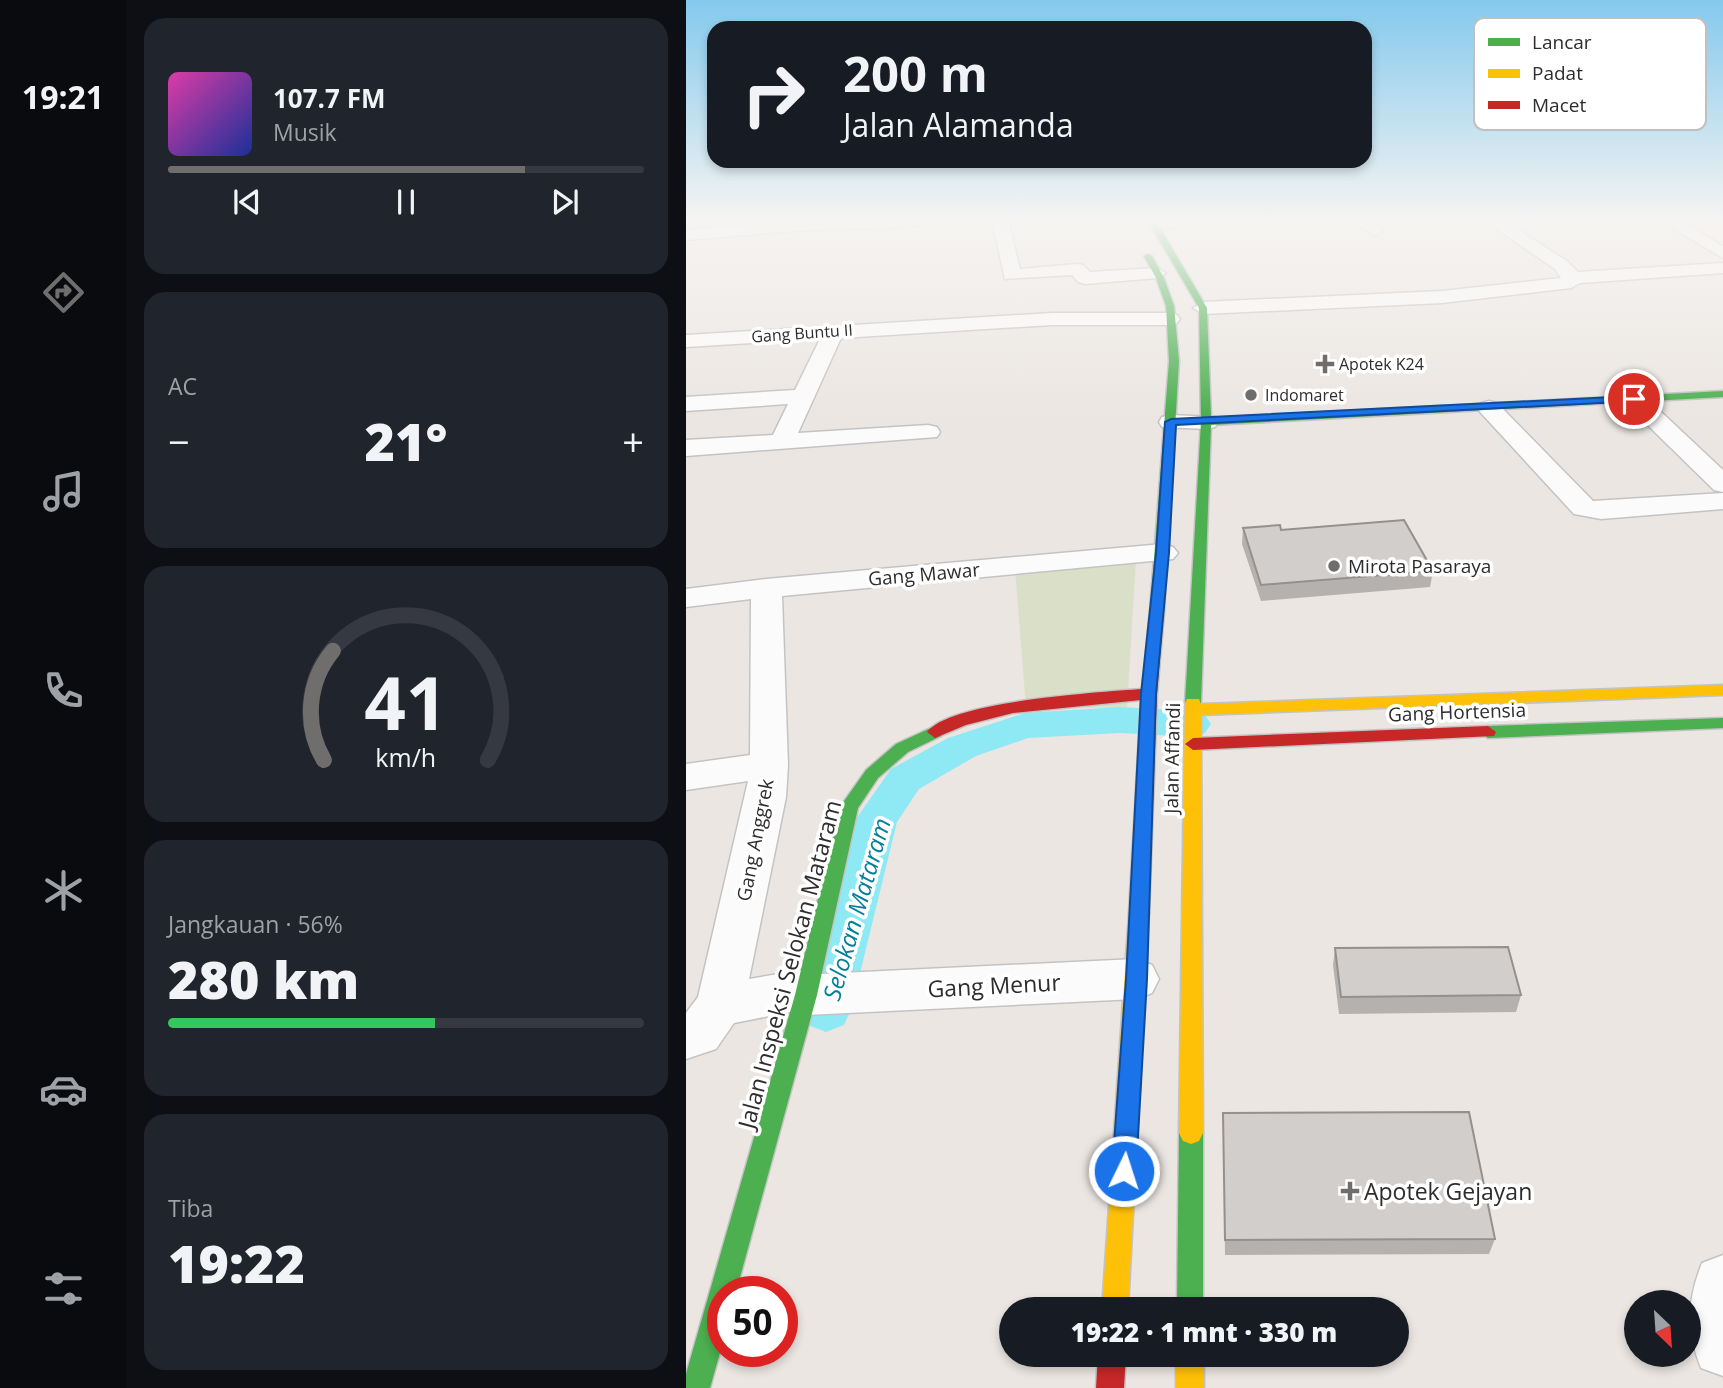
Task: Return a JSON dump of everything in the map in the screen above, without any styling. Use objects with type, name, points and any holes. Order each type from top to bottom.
[{"type":"main road","name":"Jalan Affandi","points":[[1116,1297],[1136,979],[1148,701],[1163,553],[1174,361],[1170,306],[1163,286]]},
{"type":"main road","name":"Jalan Affandi","points":[[1190,286],[1203,307],[1206,422],[1193,710],[1190,1297]]},
{"type":"main road","points":[[1206,422],[1723,394]]},
{"type":"main road","name":"Gang Hortensia","points":[[1193,710],[1723,690]]},
{"type":"main road","name":"Jalan Inspeksi Selokan Mataram","points":[[728,1276],[822,993],[849,807],[872,774],[902,748],[964,718],[1027,705],[1148,701]]},
{"type":"main road","name":"Gang Hortensia","points":[[1193,744],[1723,723]]},
{"type":"main road","name":"Jalan Inspeksi Selokan Mataram","points":[[696,1388],[707,1349]]},
{"type":"main road","points":[[1110,1388],[1111,1367]]},
{"type":"main road","points":[[1190,1367],[1190,1388]]},
{"type":"street","points":[[1203,307],[1429,298],[1546,286]]},
{"type":"street","name":"Gang Buntu II","points":[[686,341],[1052,318],[1170,319]]},
{"type":"street","points":[[782,441],[834,331]]},
{"type":"street","points":[[686,404],[803,396]]},
{"type":"street","points":[[1634,399],[1723,484]]},
{"type":"street","points":[[1489,408],[1584,508],[1601,511],[1723,501]]},
{"type":"street","points":[[1171,422],[1206,422]]},
{"type":"street","points":[[686,448],[929,432]]},
{"type":"street","name":"Gang Mawar","points":[[686,598],[766,588],[1163,553]]},
{"type":"street","name":"Gang Anggrek","points":[[686,1037],[699,1034],[720,1005],[766,797],[769,765],[766,588]]},
{"type":"street","points":[[686,778],[769,765]]},
{"type":"street","name":"Gang Menur","points":[[822,993],[1136,979]]},
{"type":"street","points":[[720,1005],[822,993]]},
{"type":"street","points":[[1723,1284],[1717,1310],[1723,1346]]},
{"type":"green space","points":[[1136,559],[1127,708],[1026,707],[1015,569]]},
{"type":"building","name":"Mirota Pasaraya","points":[[1404,520],[1433,571],[1261,585],[1243,528],[1280,525],[1281,530]]},
{"type":"building","points":[[1508,947],[1521,995],[1341,997],[1335,948]]},
{"type":"building","name":"Apotek Gejayan","points":[[1469,1112],[1495,1239],[1225,1240],[1223,1113]]},
{"type":"waterway","name":"Selokan Mataram","points":[[826,1010],[877,819],[905,779],[962,747],[1025,726],[1120,720],[1192,724]]},
{"type":"traffic: fast","points":[[1157,611],[1174,361],[1170,306],[1163,286]]},
{"type":"traffic: fast","points":[[1190,286],[1203,308],[1206,422],[1193,703]]},
{"type":"traffic: fast","points":[[1206,422],[1723,394]]},
{"type":"traffic: fast","points":[[1488,732],[1723,723]]},
{"type":"traffic: fast","points":[[727,1276],[806,995],[849,807],[872,774],[902,748],[935,732]]},
{"type":"traffic: fast","points":[[1190,1297],[1191,1133]]},
{"type":"traffic: fast","points":[[696,1388],[707,1349]]},
{"type":"traffic: slow","points":[[1193,710],[1723,690]]},
{"type":"traffic: slow","points":[[1191,1133],[1193,703]]},
{"type":"traffic: slow","points":[[1116,1297],[1139,913]]},
{"type":"traffic: slow","points":[[1190,1367],[1190,1388]]},
{"type":"traffic: jam","points":[[1139,913],[1149,694],[1157,611]]},
{"type":"traffic: jam","points":[[935,732],[960,721],[1013,707],[1149,694]]},
{"type":"traffic: jam","points":[[1193,744],[1488,732]]},
{"type":"traffic: jam","points":[[1110,1388],[1111,1367]]},
{"type":"place","name":"Apotek K24","points":[[1325,364]]},
{"type":"place","name":"Indomaret","points":[[1251,395]]},
{"type":"place","name":"Mirota Pasaraya","points":[[1334,566]]},
{"type":"place","name":"Apotek Gejayan","points":[[1350,1191]]},
{"type":"route","points":[[1124,1171],[1149,694],[1163,553],[1171,422],[1634,399]]}]
